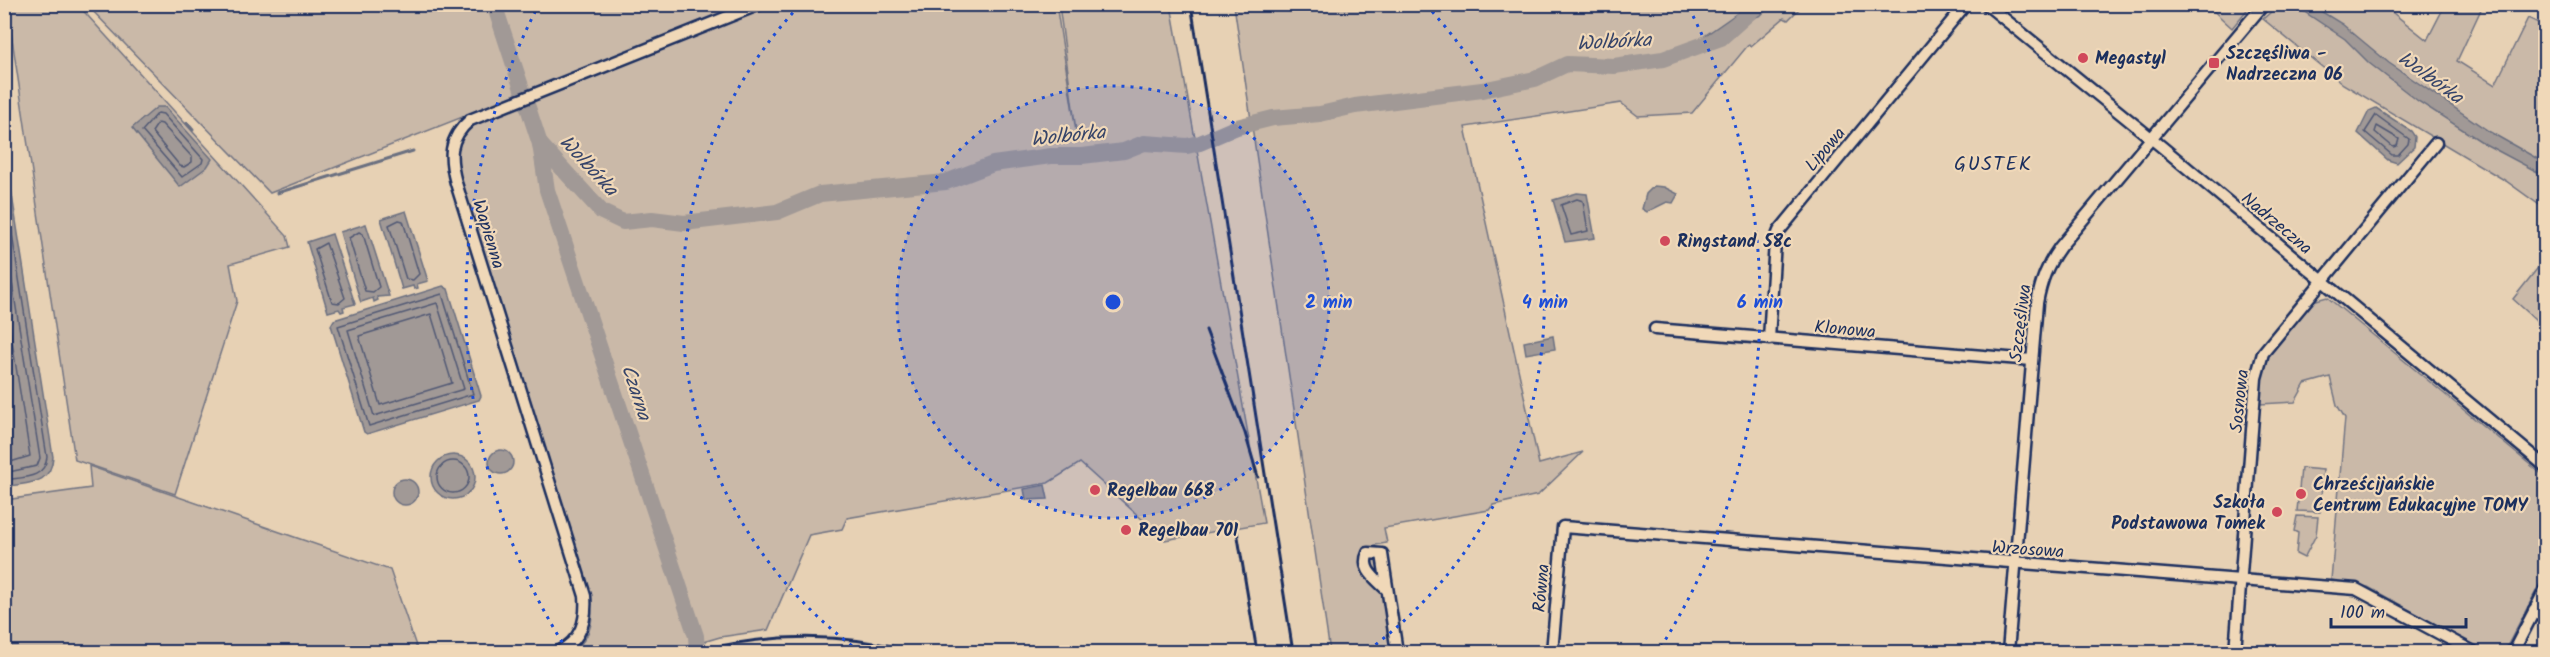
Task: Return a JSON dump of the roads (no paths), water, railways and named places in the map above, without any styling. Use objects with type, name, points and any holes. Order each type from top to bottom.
[{"type":"street","name":"Wapienna","points":[[558,652],[568,647],[580,632],[585,615],[585,596],[450,160],[452,144],[456,134],[470,120],[760,4]]},
{"type":"street","name":"Lipowa","points":[[1769,339],[1775,241],[1779,231],[1966,4]]},
{"type":"street","name":"Nadrzeczna","points":[[1986,4],[2151,138],[2320,282],[2546,467]]},
{"type":"street","name":"Szczęśliwa","points":[[2008,652],[2037,303],[2048,264],[2264,4]]},
{"type":"street","name":"Sosnowa","points":[[2235,652],[2258,365],[2263,353],[2436,143]]},
{"type":"street","name":"Klonowa","points":[[1655,329],[2032,360]]},
{"type":"street","name":"Wrzosowa","points":[[1563,527],[2356,589],[2474,652]]},
{"type":"street","name":"Równa","points":[[1552,652],[1563,527]]},
{"type":"street","points":[[2513,652],[2546,588]]},
{"type":"street","points":[[1387,590],[1397,652]]},
{"type":"street","points":[[2534,610],[2546,620]]},
{"type":"water","points":[[1749,5],[1771,5],[1761,15],[1742,22],[1718,46],[1713,46],[1703,37]]},
{"type":"water","points":[[2294,5],[2311,5],[2342,24],[2389,63],[2490,132],[2545,163],[2545,176],[2485,144],[2418,101],[2369,63],[2345,39]]},
{"type":"water","points":[[157,107],[165,107],[212,159],[207,167],[180,187],[132,128]]},
{"type":"water","points":[[2376,108],[2411,131],[2415,137],[2414,147],[2397,163],[2388,160],[2358,133],[2369,111]]},
{"type":"water","points":[[4,144],[53,457],[48,473],[43,478],[30,483],[5,487]]},
{"type":"water","points":[[1654,186],[1664,187],[1678,194],[1673,203],[1667,202],[1647,212],[1642,209],[1646,194]]},
{"type":"water","points":[[1577,193],[1587,194],[1595,238],[1565,242],[1553,200]]},
{"type":"water","points":[[406,211],[428,281],[417,284],[418,288],[414,289],[413,286],[402,289],[381,219]]},
{"type":"water","points":[[366,224],[389,296],[377,297],[378,300],[374,302],[373,298],[361,302],[360,300],[340,232]]},
{"type":"water","points":[[332,234],[355,304],[343,307],[344,311],[341,312],[339,309],[328,312],[307,242]]},
{"type":"water","points":[[443,286],[448,289],[481,396],[479,400],[367,434],[364,432],[331,325],[334,320]]},
{"type":"water","points":[[1553,336],[1555,349],[1526,354],[1524,342]]},
{"type":"water","points":[[501,450],[509,454],[513,462],[509,470],[501,474],[493,470],[489,462],[493,454]]},
{"type":"water","points":[[453,455],[462,456],[469,461],[474,468],[474,486],[469,493],[462,498],[453,499],[444,498],[437,493],[432,486],[431,477],[432,468],[437,461],[444,456]]},
{"type":"water","points":[[405,479],[414,483],[418,492],[414,501],[405,505],[396,501],[392,492],[396,483]]},
{"type":"water","points":[[1045,485],[1048,499],[1026,500],[1024,489]]},
{"type":"waterway","name":"Wolbórka","points":[[494,4],[540,144],[602,212],[623,222],[652,219],[684,223],[777,212],[820,194],[946,182],[993,164],[1051,156],[1082,156],[1124,151],[1144,143],[1187,146],[1200,143],[1237,127],[1273,118],[1320,114],[1355,106],[1482,90],[1535,79],[1567,64],[1614,66],[1663,59],[1721,38],[1759,4]]},
{"type":"waterway","points":[[187,123],[193,130]]},
{"type":"waterway","name":"Czarna","points":[[540,144],[547,190],[696,636],[697,652]]},
{"type":"waterway","points":[[277,193],[413,151]]},
{"type":"railway","points":[[1191,4],[1293,652]]},
{"type":"railway","points":[[1206,330],[1245,433],[1258,477]]},
{"type":"railway","points":[[1237,531],[1257,652]]},
{"type":"railway","points":[[695,652],[750,641],[805,637],[861,641],[916,652]]},
{"type":"place","name":"Megastyl","points":[[2083,58]]},
{"type":"place","name":"Szczęśliwa - Nadrzeczna 06","points":[[2214,63]]},
{"type":"place","name":"Ringstand 58c","points":[[1665,241]]},
{"type":"place","name":"Regelbau 668","points":[[1095,490]]},
{"type":"place","name":"Chrześcijańskie Centrum Edukacyjne TOMY","points":[[2301,494]]},
{"type":"place","name":"Szkoła Podstawowa Tomek","points":[[2277,512]]},
{"type":"place","name":"Regelbau 701","points":[[1126,530]]},
{"type":"district","name":"GUSTEK","points":[[1993,163]]}]
